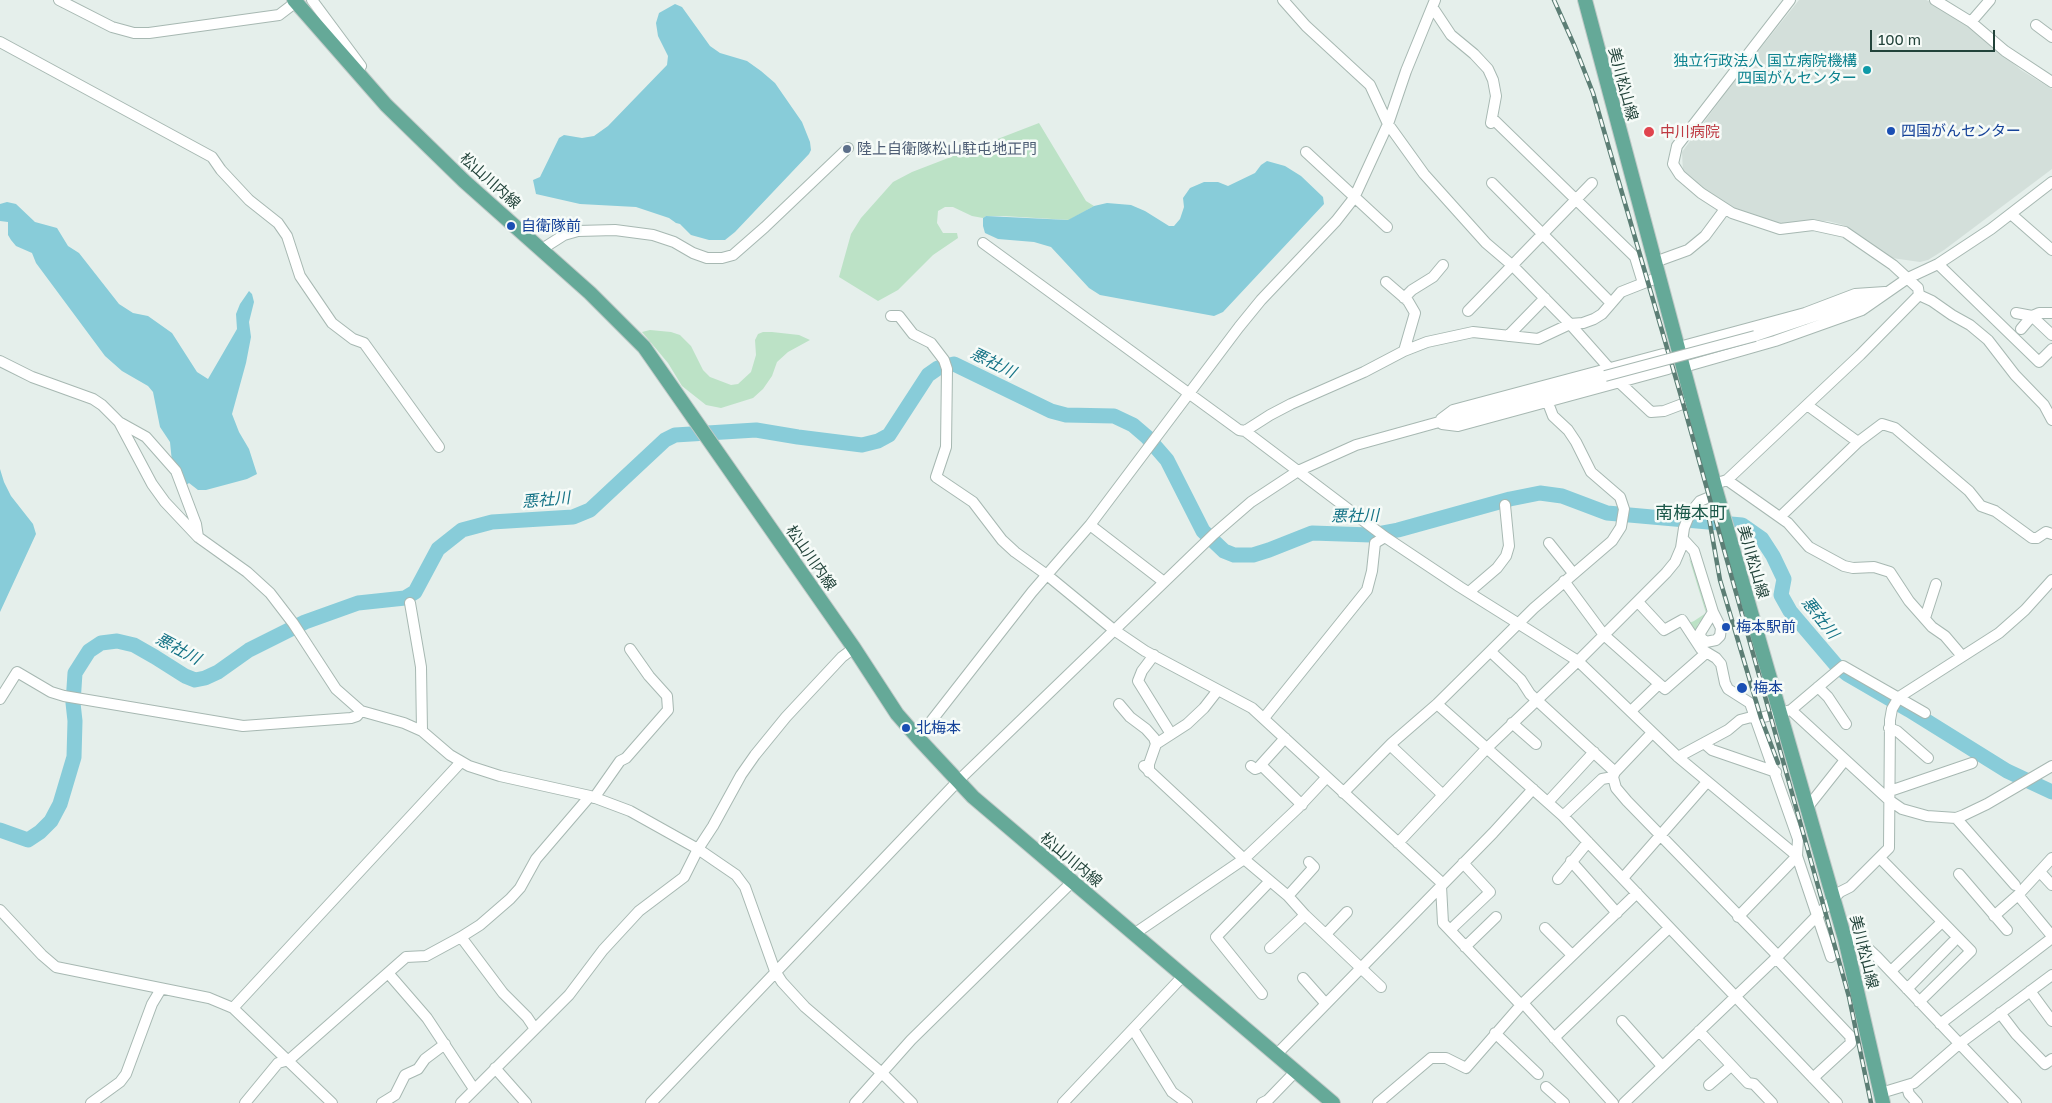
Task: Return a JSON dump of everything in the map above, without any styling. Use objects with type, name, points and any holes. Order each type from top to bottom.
[{"type":"main road","name":"美川松山線","points":[[1585,0],[1693,400],[1720,486],[1785,712],[1807,808],[1845,940],[1882,1098]]},
{"type":"main road","name":"松山川内線","points":[[295,1],[386,105],[464,181],[542,249],[644,347],[854,648],[897,714],[958,781],[1072,882],[1333,1103]]},
{"type":"street","points":[[59,0],[112,27],[134,33],[149,33],[279,15],[295,1]]},
{"type":"street","points":[[312,0],[361,66],[357,72]]},
{"type":"street","points":[[1283,0],[1306,26],[1370,85],[1388,124],[1424,174],[1486,243],[1513,266],[1570,324],[1607,372],[1651,412],[1664,412],[1693,400]]},
{"type":"street","points":[[1398,843],[1486,748],[1638,602],[1675,562],[1682,548],[1684,528],[1690,513],[1700,501],[1720,486],[1808,405],[1914,302],[1918,295],[1918,288],[1908,278],[1869,247],[1845,232],[1813,224],[1780,229],[1732,213],[1702,193],[1680,175],[1673,164],[1677,146],[1790,0]]},
{"type":"street","points":[[1935,0],[1948,3],[2005,51],[2052,82]]},
{"type":"street","points":[[1971,22],[1990,0]]},
{"type":"street","points":[[918,738],[1047,575],[1090,525],[1261,300],[1336,221],[1354,198],[1388,124],[1406,70],[1434,4]]},
{"type":"street","points":[[1434,4],[1451,35],[1474,54],[1488,69],[1493,80],[1496,96],[1492,121],[1635,257],[1643,283]]},
{"type":"street","points":[[2036,25],[2052,37]]},
{"type":"street","points":[[0,42],[212,157],[221,170],[249,200],[278,223],[287,236],[300,276],[332,323],[353,339],[364,343],[439,448]]},
{"type":"street","points":[[542,249],[564,235],[578,231],[615,230],[653,235],[674,242],[693,253],[707,258],[722,258],[733,255],[759,233],[848,148]]},
{"type":"street","points":[[1306,152],[1387,228]]},
{"type":"street","points":[[1684,367],[1812,329],[1862,310],[1908,278],[1938,264],[2011,214],[2052,182]]},
{"type":"street","points":[[1492,183],[1611,303]]},
{"type":"street","points":[[1468,311],[1592,183]]},
{"type":"street","points":[[1655,262],[1688,250],[1704,236],[1726,209]]},
{"type":"street","points":[[2011,214],[2052,250]]},
{"type":"street","points":[[983,243],[1239,430],[1245,432],[1381,534],[1578,661],[1678,757],[1797,856]]},
{"type":"street","points":[[1938,264],[2039,362],[2052,349]]},
{"type":"street","points":[[1404,298],[1412,290],[1433,277],[1443,265]]},
{"type":"street","points":[[1245,432],[1270,415],[1291,404],[1427,342],[1473,332],[1538,339],[1570,324],[1583,323],[1594,319],[1621,292],[1659,277]]},
{"type":"street","points":[[1386,282],[1404,298],[1414,313],[1404,351]]},
{"type":"street","points":[[1679,347],[1796,315],[1856,294],[1886,292]]},
{"type":"street","points":[[651,1103],[958,781],[1214,534],[1252,502],[1298,472],[1356,446],[1607,372],[1755,336],[1886,292]]},
{"type":"street","points":[[1918,295],[1932,301],[1957,319],[1970,325],[1988,340],[2015,375],[2044,405],[2052,420]]},
{"type":"street","points":[[1508,336],[1545,298]]},
{"type":"street","points":[[2016,313],[2032,316],[2052,335]]},
{"type":"street","points":[[2020,329],[2032,316],[2039,313],[2052,313]]},
{"type":"street","points":[[891,316],[899,316],[913,334],[931,343],[946,365],[946,447],[936,477],[973,502],[1002,540],[1114,630],[1154,655],[1252,708],[1264,718],[1442,885],[1443,924],[1522,1004],[1613,1103]]},
{"type":"street","points":[[1607,372],[1641,359],[1663,354]]},
{"type":"street","points":[[1641,359],[1648,362],[1650,368],[1646,376]]},
{"type":"street","points":[[0,362],[32,377],[93,399],[119,422],[146,437],[176,471],[196,524],[198,537]]},
{"type":"street","points":[[1434,424],[1458,426],[1668,370]]},
{"type":"street","points":[[1343,793],[1390,745],[1437,704],[1534,608],[1612,541],[1623,522],[1624,509],[1620,497],[1592,472],[1568,430],[1553,416],[1548,403]]},
{"type":"street","points":[[1808,405],[1858,442]]},
{"type":"street","points":[[119,422],[160,496],[198,537],[259,582],[270,593],[296,627],[336,689],[361,711],[404,723],[422,731],[461,762],[500,776],[592,797],[630,811],[698,849],[736,875],[744,887],[775,971],[782,982],[805,1007],[883,1074],[912,1103]]},
{"type":"street","points":[[1780,518],[1858,442],[1876,427],[1888,424],[1969,491],[1981,506],[1995,511],[2032,538],[2046,532],[2052,534]]},
{"type":"street","points":[[1720,486],[1780,518],[1809,547],[1833,561],[1853,568],[1874,567],[1890,572],[1909,601],[1932,627],[1945,636],[1962,656]]},
{"type":"street","points":[[1469,592],[1497,568],[1506,556],[1509,546],[1505,505]]},
{"type":"street","points":[[1090,525],[1164,582]]},
{"type":"street","points":[[1264,718],[1367,590],[1372,570],[1375,543],[1381,534]]},
{"type":"street","points":[[1683,540],[1694,551],[1713,612]]},
{"type":"street","points":[[1549,543],[1573,574]]},
{"type":"street","points":[[1624,1103],[1889,848],[1889,728],[1892,709],[1898,698],[1999,633],[2025,610],[2052,580]]},
{"type":"street","points":[[1564,581],[1604,635],[1665,689],[1706,653]]},
{"type":"street","points":[[1925,618],[1936,584]]},
{"type":"street","points":[[410,602],[421,667],[422,731]]},
{"type":"street","points":[[1638,602],[1664,630],[1682,620],[1694,640],[1706,653],[1716,658],[1721,664],[1728,689],[1750,703],[1776,772],[1798,839],[1797,856],[1831,957]]},
{"type":"street","points":[[460,1103],[568,995],[603,950],[640,911],[684,877],[741,775],[755,755],[786,717],[842,657],[854,648]]},
{"type":"street","points":[[245,1103],[278,1063],[289,1060],[406,956],[426,956],[461,937],[480,925],[520,888],[536,859],[592,797],[620,761],[626,758],[668,710],[667,696],[649,676],[630,649]]},
{"type":"street","points":[[1491,652],[1521,680],[1530,694],[1594,752],[1614,775],[1616,788],[1850,1036],[1851,1043],[1814,1078]]},
{"type":"street","points":[[1154,655],[1142,671],[1138,681],[1171,734]]},
{"type":"street","points":[[1678,757],[1728,730],[1740,720],[1785,712],[1843,666],[1925,713]]},
{"type":"street","points":[[0,699],[17,672],[51,692],[64,696],[243,726],[351,718],[357,716],[361,711]]},
{"type":"street","points":[[1631,711],[1659,684]]},
{"type":"street","points":[[1818,687],[1828,697],[1846,724]]},
{"type":"street","points":[[1156,744],[1187,724],[1204,708],[1218,690]]},
{"type":"street","points":[[1119,704],[1154,738],[1156,744],[1150,764],[1146,769],[1244,859],[1288,896],[1305,915],[1380,987]]},
{"type":"street","points":[[1437,704],[1548,802],[1588,842],[1814,1078],[1833,1102]]},
{"type":"street","points":[[1785,712],[1890,796],[1902,809],[1914,814],[1956,818],[1987,804],[2052,766]]},
{"type":"street","points":[[1512,723],[1536,744]]},
{"type":"street","points":[[1889,728],[1897,731],[1928,758]]},
{"type":"street","points":[[1562,816],[1602,779],[1614,775],[1652,733]]},
{"type":"street","points":[[1285,738],[1256,766],[1302,804]]},
{"type":"street","points":[[1704,744],[1712,750],[1776,772]]},
{"type":"street","points":[[1390,745],[1443,795]]},
{"type":"street","points":[[1548,802],[1594,752]]},
{"type":"street","points":[[1807,808],[1845,760]]},
{"type":"street","points":[[233,1008],[461,762]]},
{"type":"street","points":[[1890,796],[1903,788],[1972,763]]},
{"type":"street","points":[[1134,934],[1244,859],[1302,804],[1326,778]]},
{"type":"street","points":[[1623,878],[1707,782]]},
{"type":"street","points":[[1276,1055],[1533,789]]},
{"type":"street","points":[[1940,1024],[2052,937],[2017,890],[1956,818]]},
{"type":"street","points":[[1558,878],[1588,842]]},
{"type":"street","points":[[1738,917],[1797,856]]},
{"type":"street","points":[[1880,858],[1971,951],[1919,1002]]},
{"type":"street","points":[[1994,916],[2017,890],[2040,872],[2052,858]]},
{"type":"street","points":[[1571,861],[1617,914]]},
{"type":"street","points":[[1288,896],[1314,867],[1309,862]]},
{"type":"street","points":[[1450,930],[1490,892],[1463,863]]},
{"type":"street","points":[[2040,872],[2052,885]]},
{"type":"street","points":[[1959,874],[2007,930]]},
{"type":"street","points":[[1262,994],[1216,937],[1270,881]]},
{"type":"street","points":[[854,1103],[883,1074],[911,1040],[1072,882]]},
{"type":"street","points":[[1378,1103],[1431,1058],[1446,1058],[1466,1068],[1522,1004],[1637,893]]},
{"type":"street","points":[[0,910],[48,962],[56,966],[209,998],[233,1008],[332,1103]]},
{"type":"street","points":[[1326,934],[1347,912]]},
{"type":"street","points":[[1270,948],[1305,915]]},
{"type":"street","points":[[1465,947],[1496,917]]},
{"type":"street","points":[[1891,971],[1942,922]]},
{"type":"street","points":[[1545,928],[1572,956]]},
{"type":"street","points":[[1554,1038],[1669,928]]},
{"type":"street","points":[[461,937],[503,993],[527,1017],[535,1029]]},
{"type":"street","points":[[1845,940],[1861,942],[2016,1103]]},
{"type":"street","points":[[1907,989],[1953,942]]},
{"type":"street","points":[[388,973],[427,1018],[474,1089]]},
{"type":"street","points":[[1063,1103],[1183,976]]},
{"type":"street","points":[[1882,1098],[1920,1079],[1959,1044],[2052,976]]},
{"type":"street","points":[[1303,978],[1326,1004]]},
{"type":"street","points":[[91,1103],[120,1082],[126,1074],[152,1004],[161,988]]},
{"type":"street","points":[[2030,991],[2052,1021]]},
{"type":"street","points":[[2000,1013],[2016,1034],[2045,1064],[2052,1059]]},
{"type":"street","points":[[1622,1022],[1662,1066]]},
{"type":"street","points":[[1133,1029],[1172,1092],[1186,1103]]},
{"type":"street","points":[[1699,1032],[1748,1083],[1754,1084],[1772,1103]]},
{"type":"street","points":[[1496,1033],[1538,1074]]},
{"type":"street","points":[[382,1103],[395,1095],[405,1075],[418,1069],[424,1059],[445,1044]]},
{"type":"street","points":[[1710,1085],[1731,1066]]},
{"type":"street","points":[[495,1068],[526,1103]]},
{"type":"street","points":[[1262,1103],[1268,1100],[1296,1071]]},
{"type":"street","points":[[1546,1087],[1564,1103]]},
{"type":"street","points":[[1907,1087],[1909,1094],[1917,1103]]},
{"type":"shaded area","points":[[1799,0],[1926,0],[1939,5],[1966,24],[2021,70],[2052,89],[2052,169],[1944,250],[1928,260],[1920,262],[1892,258],[1843,225],[1828,221],[1782,223],[1766,220],[1726,205],[1705,191],[1683,172],[1682,152],[1735,80]]},
{"type":"green space","points":[[1039,123],[1086,201],[1094,206],[1069,220],[1003,216],[986,216],[983,218],[972,216],[953,207],[945,207],[938,211],[937,223],[943,233],[957,233],[958,238],[933,255],[898,290],[878,301],[839,277],[851,234],[861,218],[893,182],[912,172]]},
{"type":"green space","points":[[650,330],[680,335],[691,346],[703,370],[710,377],[731,385],[738,384],[751,372],[756,355],[755,340],[758,334],[772,332],[799,335],[810,340],[788,352],[777,362],[772,376],[763,389],[753,398],[721,408],[706,405],[682,386],[668,363],[642,332]]},
{"type":"green space","points":[[1689,558],[1694,567],[1707,613],[1698,624],[1695,634],[1687,624],[1706,613]]},
{"type":"water","points":[[675,4],[682,7],[710,46],[720,53],[747,61],[775,83],[802,122],[810,142],[811,150],[809,154],[735,232],[725,240],[709,240],[691,235],[680,224],[669,218],[636,207],[580,204],[536,194],[533,180],[540,177],[559,138],[564,135],[582,138],[594,136],[608,126],[667,65],[668,56],[658,36],[656,23],[659,13]]},
{"type":"water","points":[[1267,161],[1285,166],[1301,176],[1323,197],[1324,204],[1223,312],[1214,316],[1100,295],[1089,288],[1051,247],[1034,242],[998,239],[985,233],[983,226],[983,218],[986,216],[1068,220],[1094,206],[1107,203],[1131,205],[1145,211],[1169,226],[1174,226],[1180,219],[1184,207],[1183,198],[1190,188],[1204,182],[1218,182],[1228,186],[1255,173]]},
{"type":"water","points":[[7,202],[16,204],[35,222],[57,228],[68,246],[79,253],[119,304],[133,313],[148,316],[172,333],[197,372],[208,379],[237,329],[236,314],[240,304],[249,291],[252,294],[254,302],[249,322],[251,337],[232,414],[239,432],[249,449],[257,474],[247,479],[206,490],[198,490],[189,483],[185,486],[172,462],[170,442],[160,427],[153,392],[148,386],[122,371],[105,356],[36,263],[32,253],[16,246],[11,240],[8,235],[8,222],[0,221],[0,204]]},
{"type":"water","points":[[0,469],[11,496],[33,524],[36,534],[0,612]]},
{"type":"waterway","name":"悪社川","points":[[0,830],[28,840],[51,821],[60,804],[74,757],[75,721],[73,703],[75,673],[89,651],[101,643],[117,641],[134,645],[185,676],[195,680],[205,678],[218,672],[249,650],[305,622],[358,603],[405,598],[415,592],[438,549],[462,530],[492,522],[573,517],[590,510],[665,440],[675,435],[756,430],[862,445],[878,441],[889,435],[928,375],[938,368],[954,364],[1051,411],[1066,415],[1114,416],[1133,425],[1147,437],[1167,460],[1203,531],[1224,551],[1234,555],[1253,555],[1312,533],[1371,535],[1398,530],[1510,499],[1540,493],[1562,496],[1607,513],[1742,525],[1762,539],[1784,579],[1781,595],[1790,611],[1836,665],[1847,674],[2007,771],[2052,792]]},
{"type":"railway","points":[[1554,0],[1593,93],[1683,403],[1849,997],[1871,1103]]},
{"type":"railway","points":[[1709,518],[1720,580],[1761,718],[1778,763]]},
{"type":"place","name":"独立行政法人 国立病院機構 四国がんセンター","points":[[1867,70]]},
{"type":"place","name":"四国がんセンター","points":[[1891,131]]},
{"type":"place","name":"中川病院","points":[[1649,132]]},
{"type":"place","name":"陸上自衛隊松山駐屯地正門","points":[[847,149]]},
{"type":"place","name":"自衛隊前","points":[[511,226]]},
{"type":"place","name":"梅本駅前","points":[[1726,627]]},
{"type":"place","name":"梅本","points":[[1742,688]]},
{"type":"place","name":"北梅本","points":[[906,728]]},
{"type":"district","name":"南梅本町","points":[[1691,513]]}]
